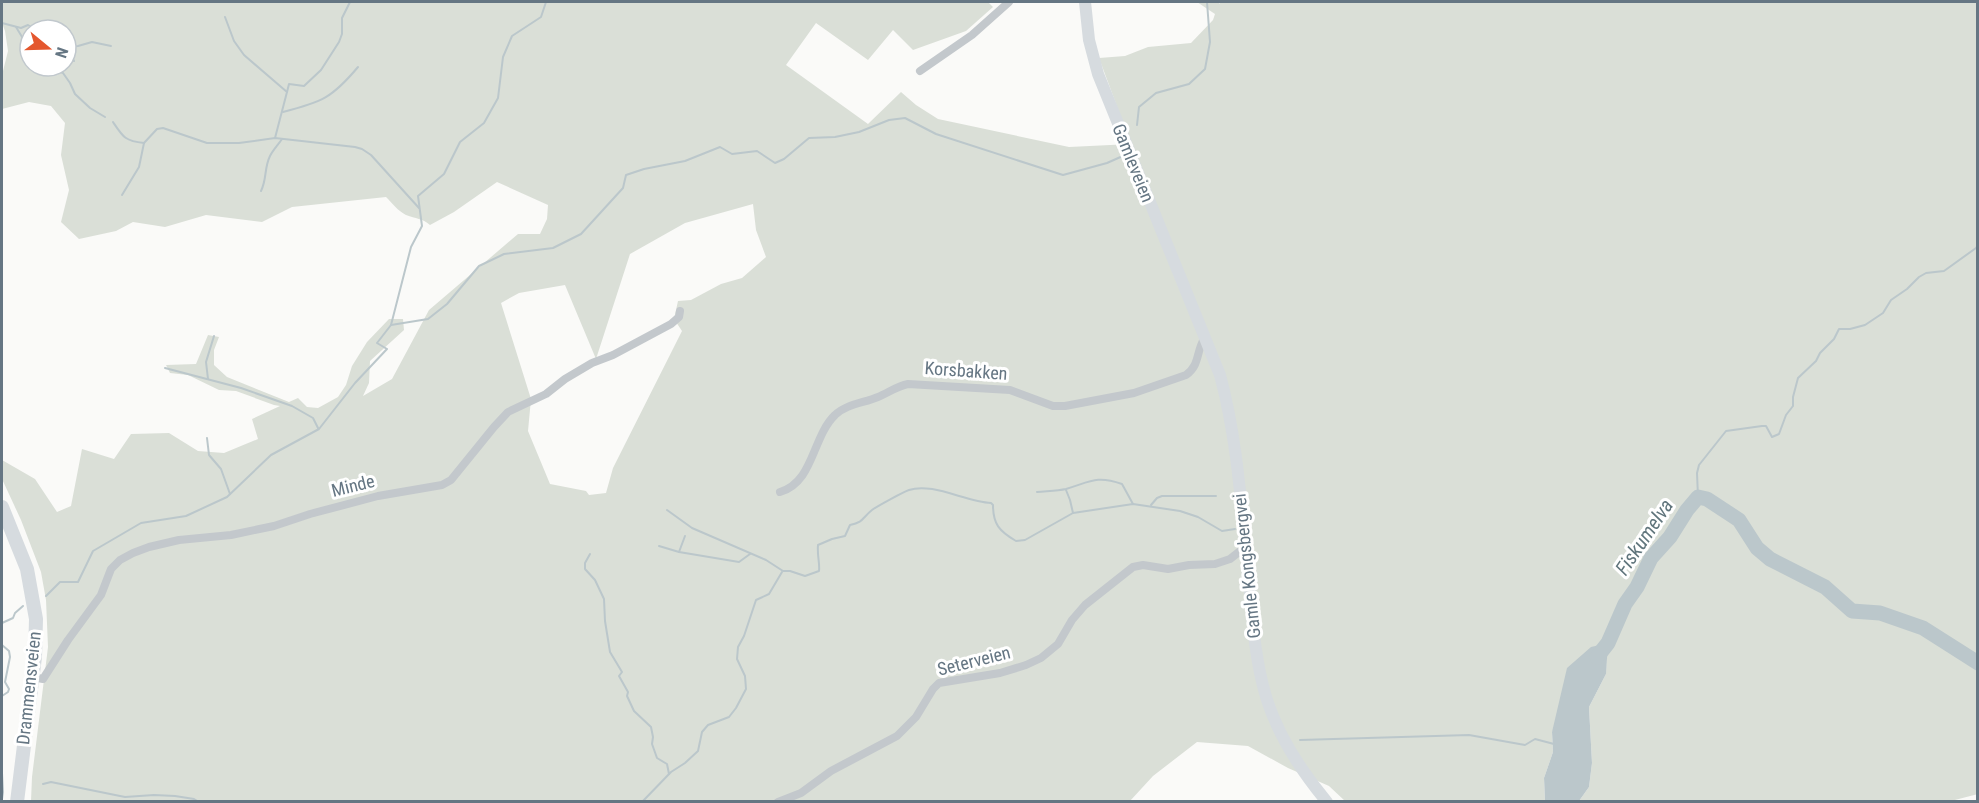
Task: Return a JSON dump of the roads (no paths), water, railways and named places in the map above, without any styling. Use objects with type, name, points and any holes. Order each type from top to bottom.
[{"type":"main road","name":"Gamleveien","points":[[1085,2],[1089,40],[1098,74],[1196,320]]},
{"type":"main road","name":"Gamle Kongsbergvei","points":[[1196,320],[1220,375],[1226,400],[1256,653],[1268,702],[1290,749],[1327,801]]},
{"type":"main road","name":"Drammensveien","points":[[2,507],[21,551],[31,584],[36,619],[38,678],[17,801]]},
{"type":"street","points":[[920,71],[972,35],[1009,2]]},
{"type":"street","name":"Minde","points":[[38,678],[101,596],[111,569],[120,560],[149,547],[179,540],[231,535],[274,526],[378,496],[442,485],[451,480],[508,412],[546,394],[585,366],[613,355],[671,324],[679,317],[680,310]]},
{"type":"street","name":"Korsbakken","points":[[780,492],[791,488],[800,479],[826,428],[837,413],[844,408],[881,396],[904,384],[1010,390],[1053,406],[1084,403],[1134,393],[1186,375],[1198,363],[1204,339]]},
{"type":"street","name":"Seterveien","points":[[778,801],[801,794],[831,771],[897,735],[919,713],[939,683],[1000,673],[1041,658],[1058,644],[1072,620],[1085,605],[1132,567],[1143,565],[1168,569],[1215,564],[1230,559],[1244,548]]},
{"type":"waterway","points":[[287,92],[289,84],[304,86],[321,70],[339,42],[342,34],[342,18],[350,2]]},
{"type":"waterway","points":[[391,325],[411,247],[422,226],[418,196],[444,174],[460,142],[484,123],[498,98],[503,57],[512,36],[541,17],[546,2]]},
{"type":"waterway","points":[[1137,125],[1139,107],[1156,93],[1189,84],[1205,69],[1210,42],[1207,2]]},
{"type":"waterway","points":[[225,17],[234,41],[244,55],[287,92],[275,138]]},
{"type":"waterway","points":[[2,23],[18,27]]},
{"type":"waterway","points":[[78,46],[92,42],[111,46]]},
{"type":"waterway","points":[[283,112],[317,102],[341,86],[358,67]]},
{"type":"waterway","points":[[66,78],[75,94],[90,108],[105,117]]},
{"type":"waterway","points":[[46,596],[60,582],[78,582],[93,551],[141,523],[186,516],[227,497],[271,455],[319,429],[355,383],[387,349],[377,343],[391,325],[428,319],[447,304],[479,266],[504,254],[553,248],[581,234],[623,188],[626,175],[685,161],[720,147],[732,154],[757,151],[775,163],[784,159],[809,138],[835,137],[859,132],[889,120],[905,118],[936,134],[1063,175],[1107,163],[1125,155]]},
{"type":"waterway","points":[[113,122],[125,137],[144,143],[157,129],[163,128],[207,143],[239,143],[275,138],[355,147],[371,155],[419,208]]},
{"type":"waterway","points":[[261,191],[268,160],[282,139]]},
{"type":"waterway","points":[[122,195],[139,167],[144,143]]},
{"type":"waterway","points":[[1698,497],[1699,465],[1726,431],[1766,426],[1772,437],[1779,434],[1786,415],[1793,406],[1798,378],[1816,361],[1839,329],[1865,325],[1883,313],[1891,300],[1919,277],[1926,273],[1944,271],[1978,245]]},
{"type":"waterway","points":[[208,379],[206,362],[214,336]]},
{"type":"waterway","points":[[165,368],[241,388],[292,406],[313,418],[318,428]]},
{"type":"waterway","points":[[207,438],[209,455],[221,469],[230,494]]},
{"type":"waterway","points":[[1037,492],[1063,490],[1093,480],[1106,480],[1122,484],[1133,504]]},
{"type":"waterway","points":[[667,510],[692,528],[766,560],[783,571],[805,576],[819,571],[818,545],[845,536],[850,525],[860,521],[874,508],[906,491],[918,488],[938,490],[991,503],[998,526],[1016,541],[1025,540],[1073,513],[1133,504],[1180,511],[1198,517],[1222,531],[1235,529]]},
{"type":"waterway","points":[[1066,490],[1073,513]]},
{"type":"waterway","points":[[1151,505],[1162,496],[1216,496]]},
{"type":"waterway","name":"Fiskumelva","points":[[1597,657],[1608,643],[1625,604],[1637,587],[1651,558],[1670,537],[1698,497],[1707,499],[1739,520],[1757,548],[1770,559],[1825,587],[1852,611],[1880,613],[1923,628],[1978,663]]},
{"type":"waterway","points":[[679,552],[685,536]]},
{"type":"waterway","points":[[659,546],[679,552],[739,562],[750,554]]},
{"type":"waterway","points":[[590,554],[585,563],[585,569],[595,580],[604,599],[610,652],[622,672],[619,676],[628,692],[627,696],[634,711],[651,727],[652,744],[657,758],[667,764],[669,774]]},
{"type":"waterway","points":[[642,802],[671,772],[698,751],[702,732],[708,725],[729,717],[736,708],[746,689],[745,676],[737,659],[738,647],[756,600],[769,594],[782,572]]},
{"type":"waterway","points":[[2,623],[13,618],[23,606]]},
{"type":"waterway","points":[[2,645],[9,651],[10,657],[5,682],[9,689],[2,696]]},
{"type":"waterway","points":[[2,734],[2,751]]},
{"type":"waterway","points":[[1300,740],[1469,735],[1525,745],[1535,739],[1554,744]]},
{"type":"waterway","points":[[2,773],[2,799]]},
{"type":"waterway","points":[[43,784],[51,782],[125,797],[175,796],[199,802]]}]
